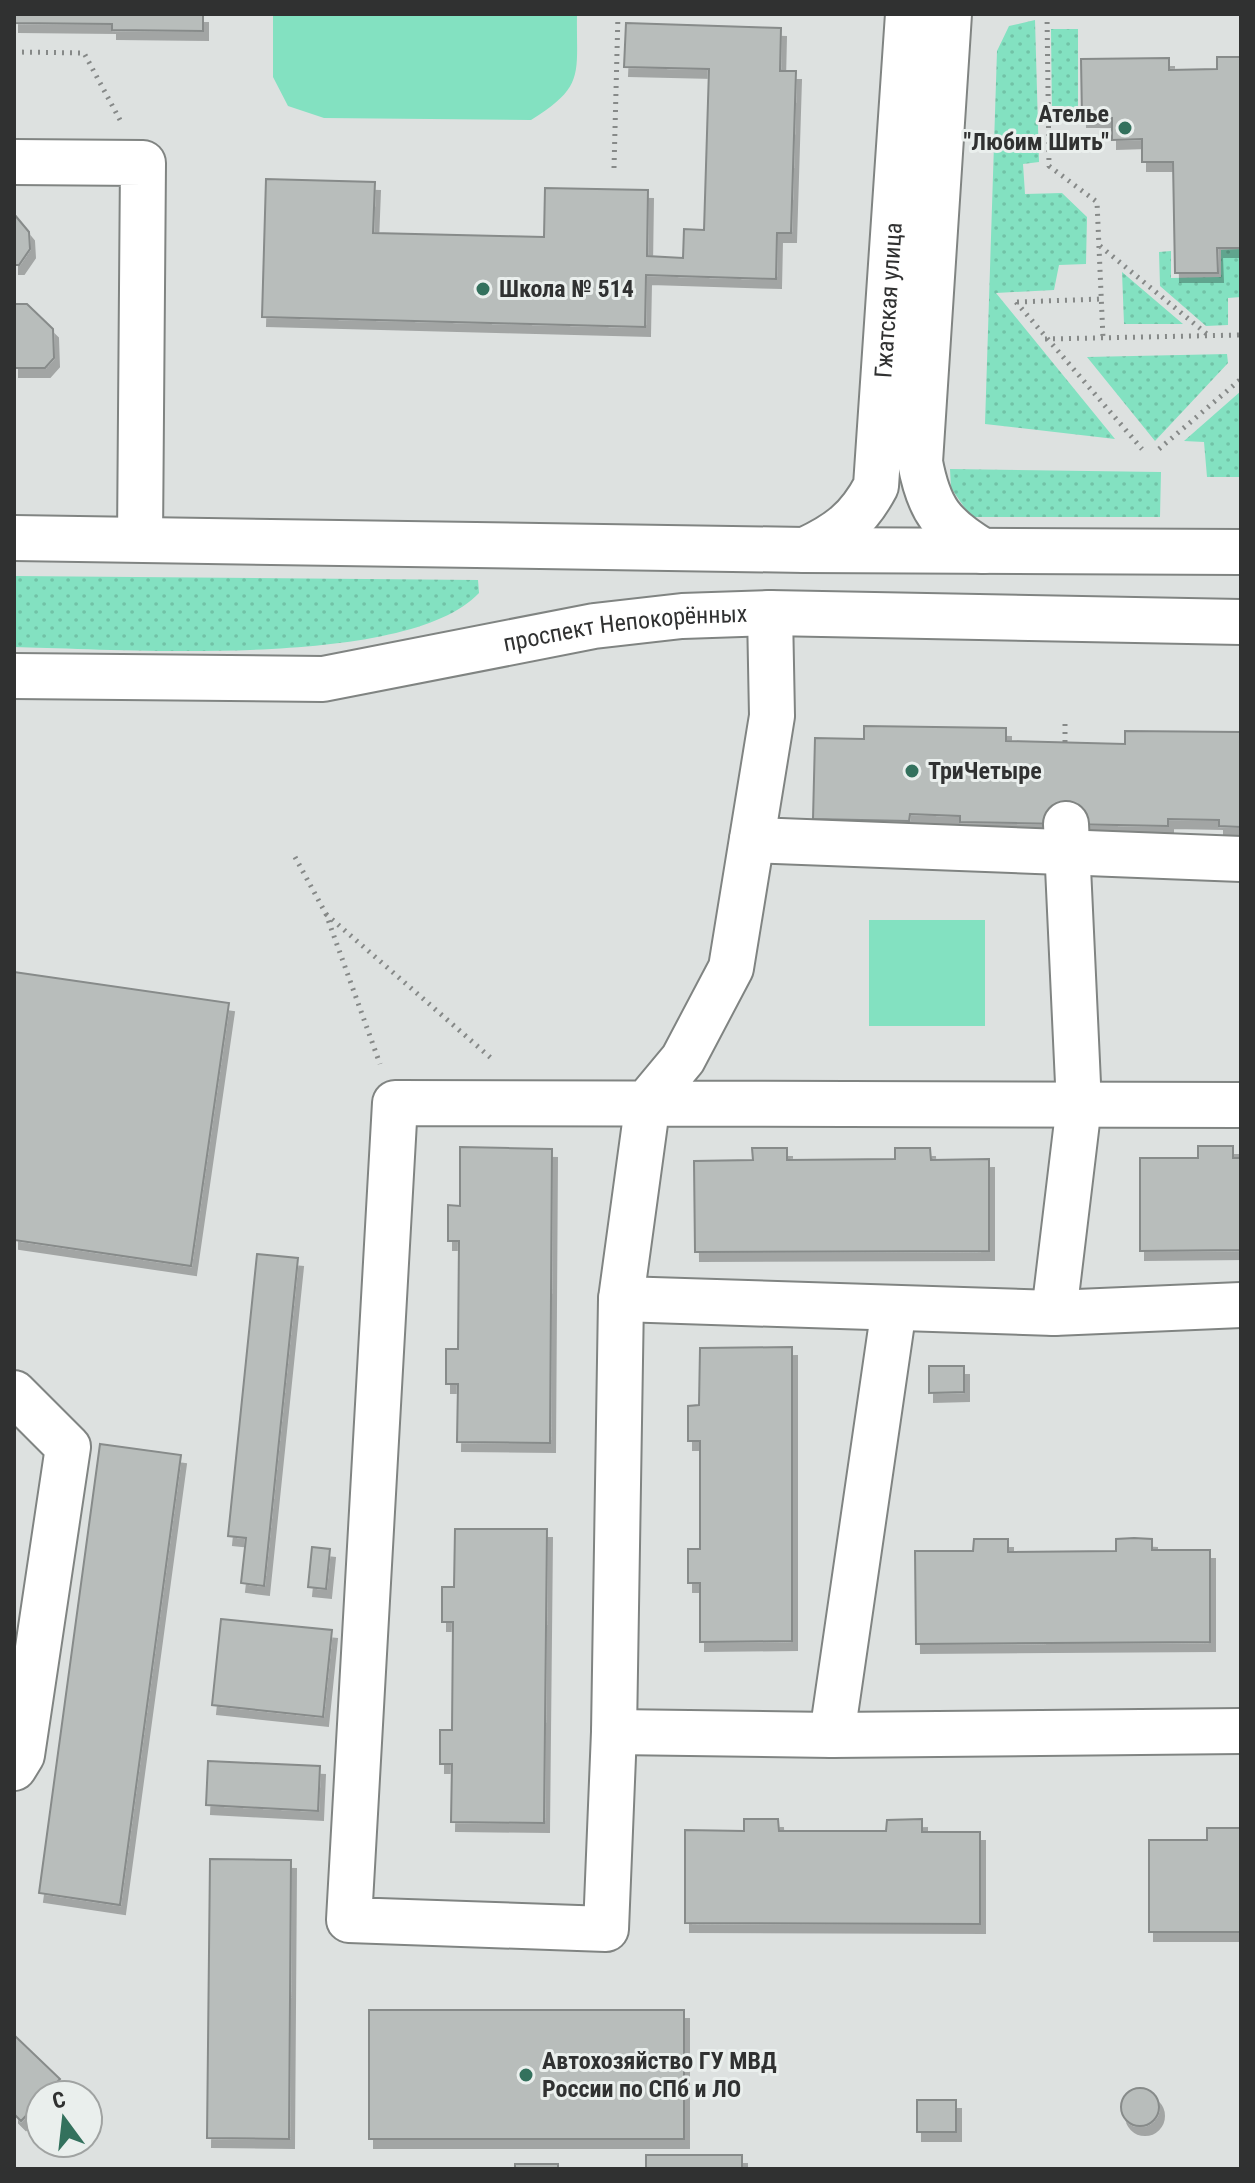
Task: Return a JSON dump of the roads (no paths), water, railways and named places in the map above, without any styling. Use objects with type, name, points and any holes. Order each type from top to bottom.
[{"type":"main road","name":"Гжатская улица","points":[[805,550],[841,532],[862,512],[876,486],[908,14]]},
{"type":"main road","name":"Гжатская улица","points":[[949,14],[920,462],[934,511],[955,534],[983,551]]},
{"type":"main road","points":[[14,162],[143,163],[140,539]]},
{"type":"main road","points":[[14,538],[805,550],[1241,552]]},
{"type":"main road","points":[[770,613],[772,716],[731,968],[683,1059],[648,1101],[621,1299],[614,1732],[606,1929],[349,1920],[395,1103],[648,1101],[1241,1105]]},
{"type":"main road","name":"проспект Непокорённых","points":[[14,676],[323,679],[594,626],[682,616],[770,613],[1241,622]]},
{"type":"main road","points":[[752,840],[1066,838],[1241,859]]},
{"type":"main road","points":[[1054,1313],[1079,1105],[1066,838]]},
{"type":"main road","points":[[621,1299],[1054,1313],[1241,1305]]},
{"type":"main road","points":[[832,1735],[894,1308]]},
{"type":"main road","points":[[14,1393],[68,1447],[22,1755],[14,1768]]},
{"type":"main road","points":[[614,1732],[832,1735],[1241,1731]]},
{"type":"place","name":"Ателье \"Любим Шить\"","points":[[1125,128]]},
{"type":"place","name":"Школа № 514","points":[[483,289]]},
{"type":"place","name":"ТриЧетыре","points":[[912,771]]},
{"type":"place","name":"Автохозяйство ГУ МВД России по СПб и ЛО","points":[[526,2075]]}]
